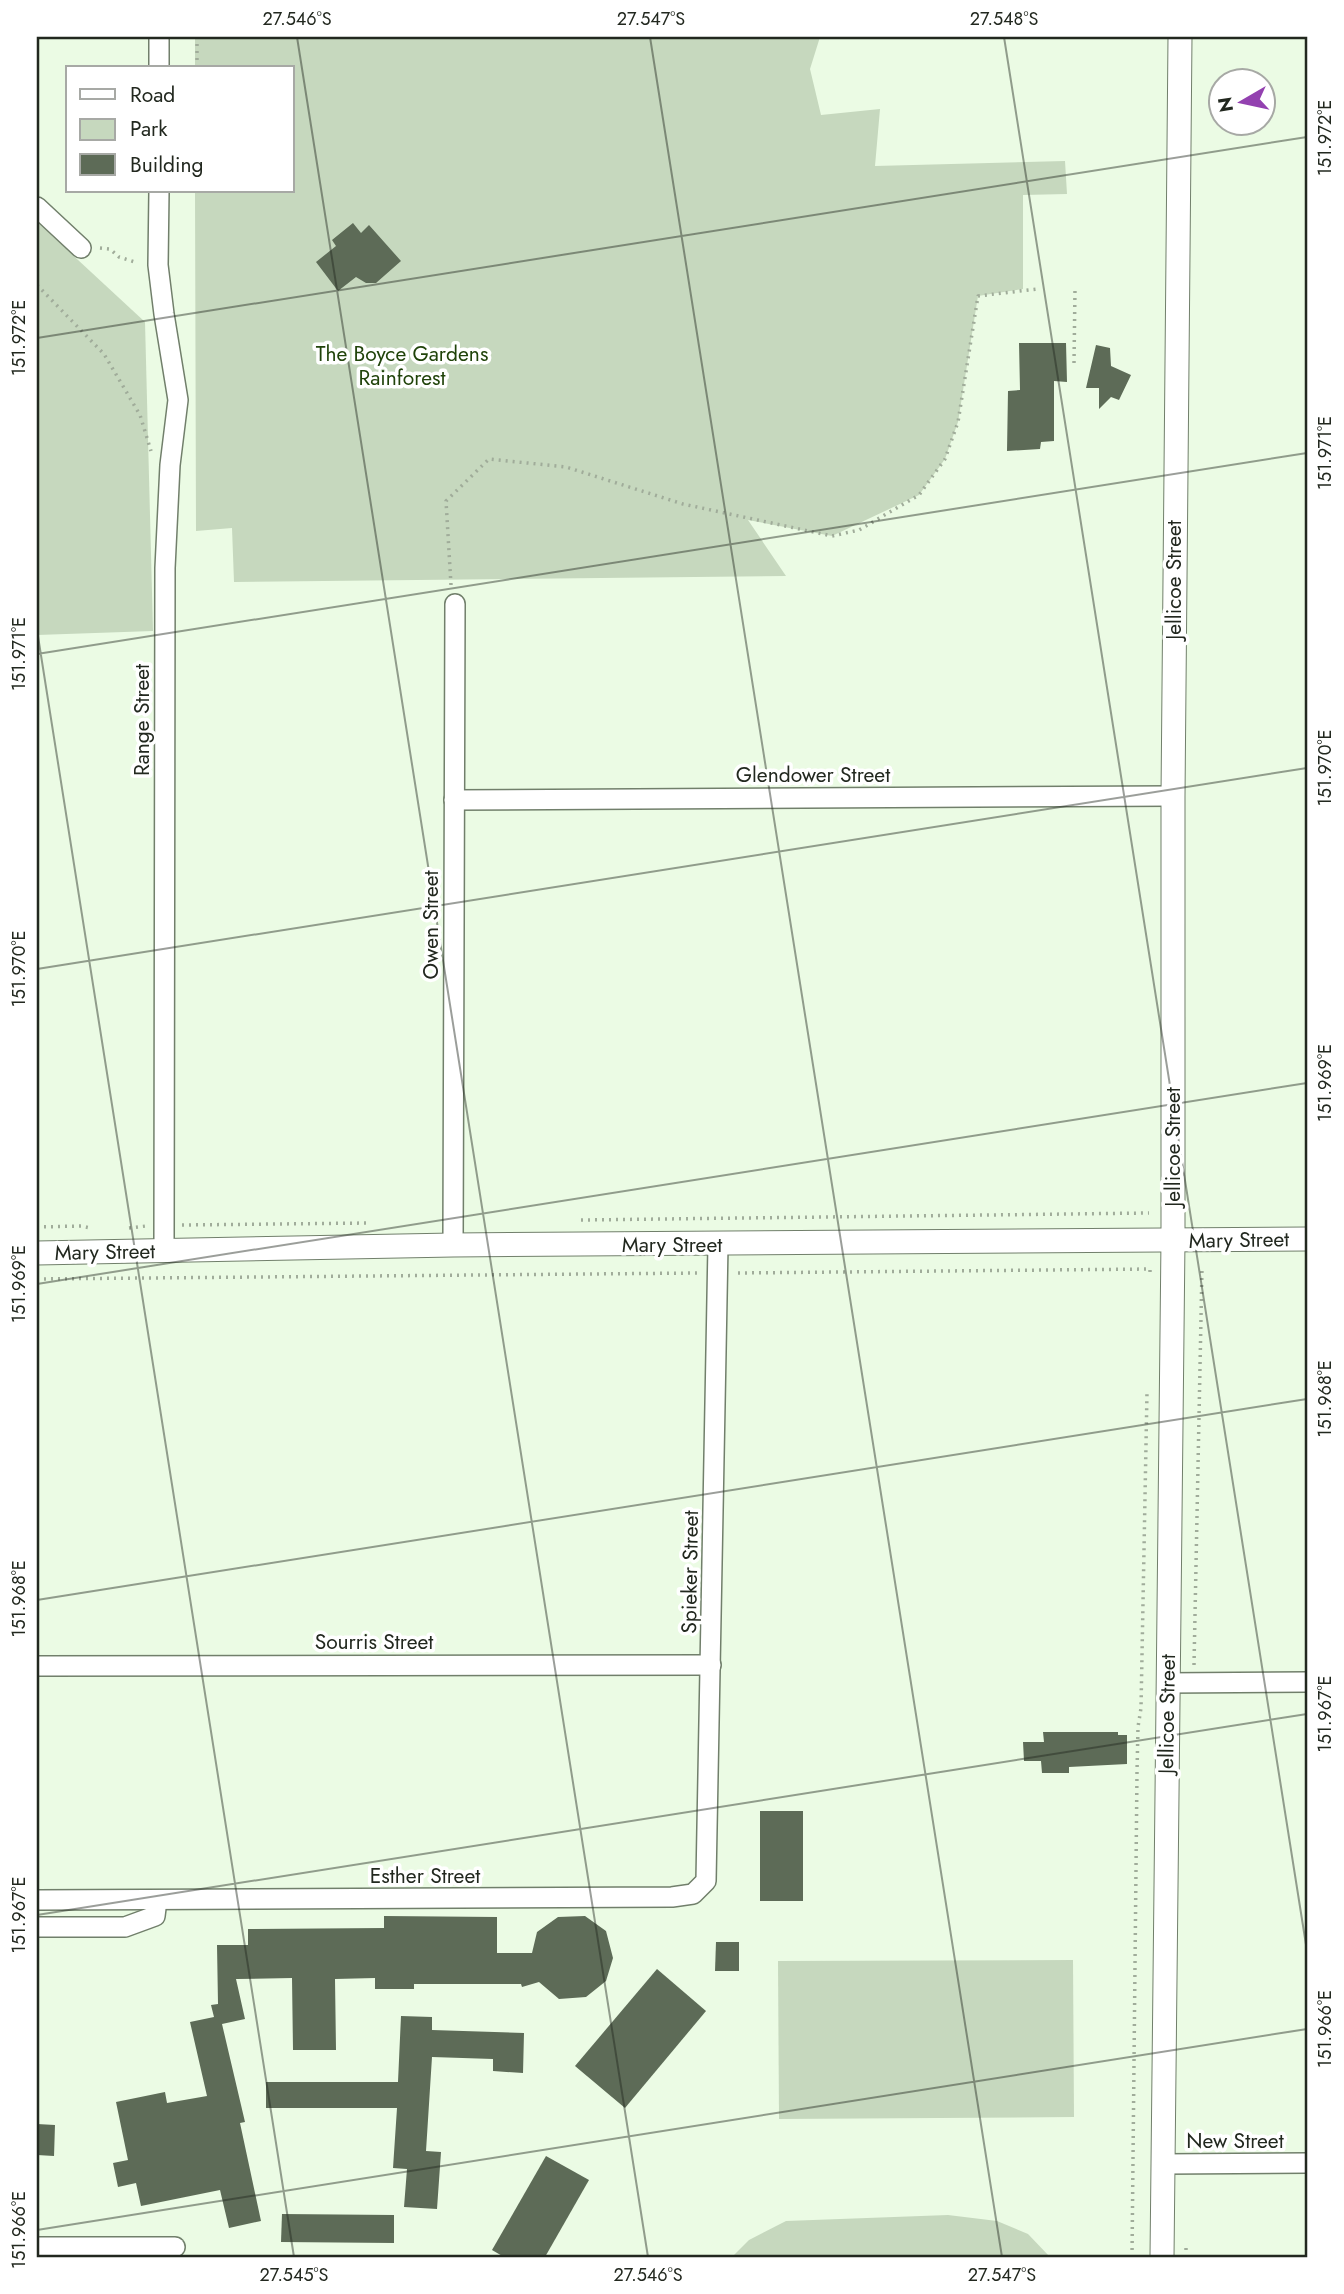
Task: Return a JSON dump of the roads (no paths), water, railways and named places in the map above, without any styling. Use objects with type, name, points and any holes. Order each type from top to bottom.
[{"type":"street","points":[[159,37],[159,66]]},
{"type":"street","name":"Jellicoe Street","points":[[1162,2257],[1174,1240],[1173,796],[1180,37]]},
{"type":"street","name":"Range Street","points":[[159,192],[158,265],[178,400],[170,465],[165,568],[164,1251]]},
{"type":"street","points":[[37,207],[80,248]]},
{"type":"street","name":"Owen Street","points":[[453,1245],[455,604]]},
{"type":"street","name":"Glendower Street","points":[[454,800],[1173,796]]},
{"type":"street","name":"Mary Street","points":[[37,1252],[453,1245],[1307,1239]]},
{"type":"street","name":"Spieker Street","points":[[693,1894],[706,1881],[718,1245]]},
{"type":"street","name":"Sourris Street","points":[[37,1666],[711,1665]]},
{"type":"street","points":[[1167,1683],[1307,1682]]},
{"type":"street","name":"Esther Street","points":[[37,1900],[672,1897],[693,1894]]},
{"type":"street","points":[[37,1927],[125,1927],[155,1916],[157,1900]]},
{"type":"street","name":"New Street","points":[[1164,2164],[1307,2163]]},
{"type":"street","points":[[37,2247],[175,2247]]},
{"type":"park label","name":"The Boyce Gardens Rainforest","points":[[402,366]]}]
